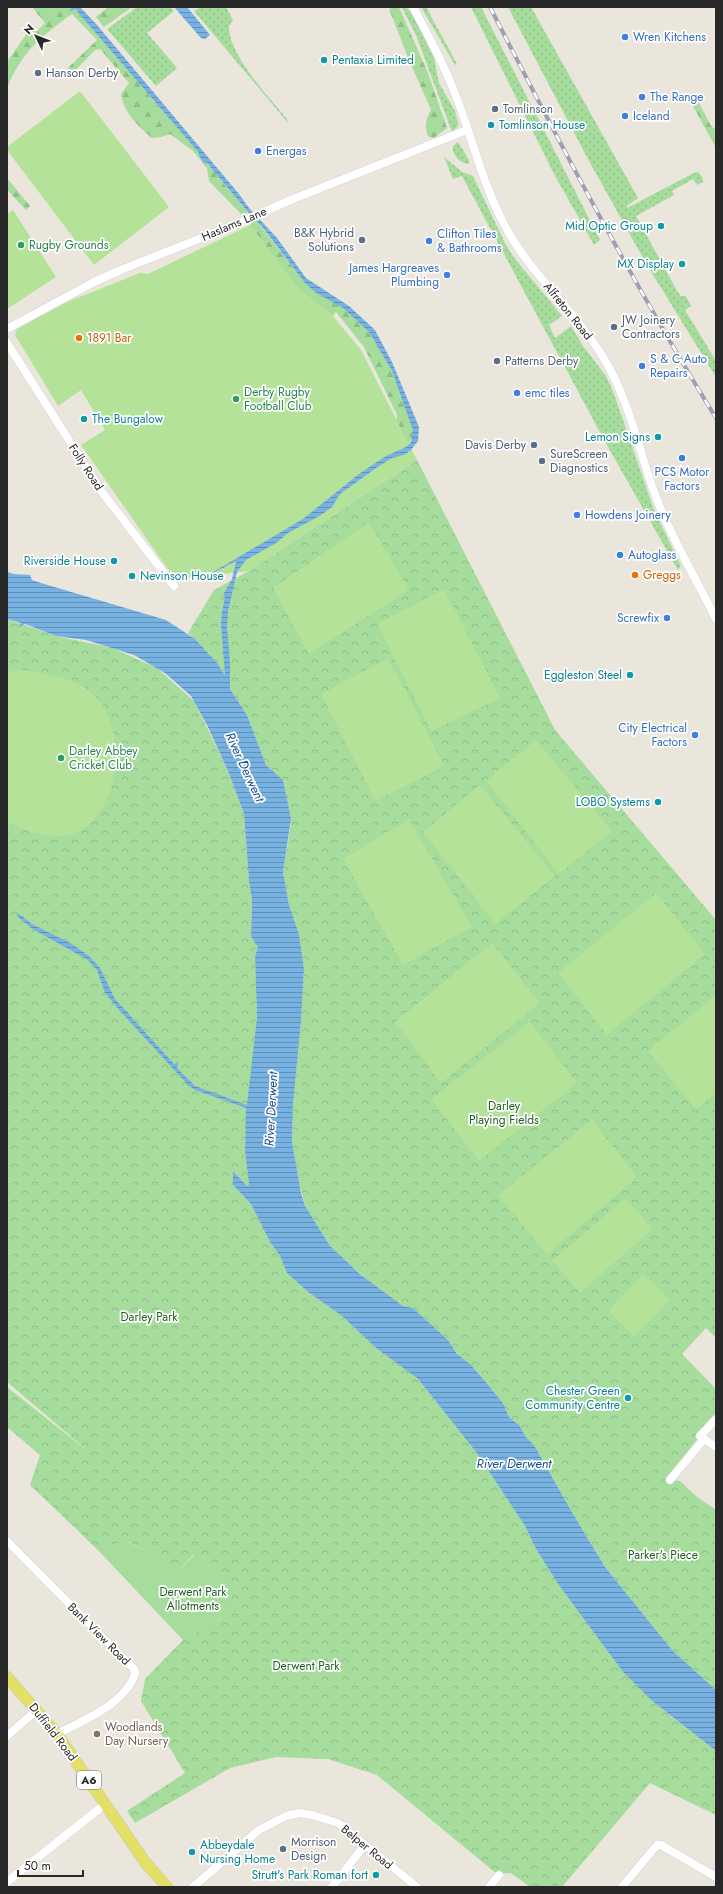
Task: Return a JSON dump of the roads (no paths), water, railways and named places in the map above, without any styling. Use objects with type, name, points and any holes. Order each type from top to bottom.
[{"type":"main road","name":"Duffield Road","points":[[7,1677],[57,1734],[104,1805],[145,1862],[167,1887]]},
{"type":"street","name":"Alfreton Road","points":[[413,7],[448,78],[493,201],[517,246],[583,328],[616,379],[634,426],[660,507],[716,619]]},
{"type":"street","name":"Haslams Lane","points":[[7,329],[94,282],[153,256],[237,224],[467,130]]},
{"type":"street","name":"Folly Road","points":[[7,342],[102,492],[174,586]]},
{"type":"street","points":[[716,1419],[700,1436],[716,1447]]},
{"type":"street","points":[[670,1480],[704,1439]]},
{"type":"street","name":"Bank View Road","points":[[7,1541],[134,1669],[135,1673],[125,1691],[115,1701],[57,1734]]},
{"type":"street","points":[[7,1736],[37,1710]]},
{"type":"street","points":[[7,1882],[104,1805]]},
{"type":"street","name":"Belper Road","points":[[193,1887],[259,1830],[286,1816],[299,1813],[312,1814],[338,1824],[417,1887]]},
{"type":"street","points":[[622,1887],[657,1845],[661,1845],[716,1877]]},
{"type":"street","points":[[332,1887],[364,1846]]},
{"type":"street","points":[[490,1887],[498,1875]]},
{"type":"water","name":"River Derwent","points":[[72,7],[80,7],[97,25],[239,194],[249,208],[277,238],[306,278],[349,306],[375,330],[392,362],[419,427],[418,441],[411,450],[404,455],[392,458],[376,468],[340,494],[332,507],[321,515],[288,533],[276,543],[246,560],[237,572],[228,611],[227,628],[230,663],[230,689],[247,715],[266,765],[283,780],[291,819],[283,872],[289,905],[299,934],[304,969],[301,1022],[293,1105],[292,1143],[301,1193],[305,1206],[330,1246],[361,1275],[403,1306],[413,1308],[448,1340],[457,1354],[470,1364],[503,1403],[509,1417],[519,1425],[526,1437],[534,1445],[605,1567],[672,1650],[716,1690],[716,1751],[651,1700],[623,1672],[558,1584],[536,1549],[525,1526],[476,1452],[417,1378],[376,1348],[342,1316],[308,1292],[287,1273],[280,1256],[270,1242],[251,1204],[233,1185],[233,1171],[247,1186],[249,1185],[245,1151],[246,1108],[195,1090],[188,1085],[105,993],[97,970],[88,960],[31,928],[17,916],[18,914],[22,916],[32,924],[72,944],[89,956],[100,968],[115,999],[174,1064],[178,1062],[177,1068],[195,1086],[247,1105],[257,1017],[255,956],[258,948],[251,936],[252,900],[249,881],[244,814],[228,771],[207,725],[191,696],[165,673],[134,655],[86,640],[56,636],[25,624],[20,627],[19,626],[21,623],[7,619],[7,572],[30,575],[32,580],[41,583],[166,620],[195,639],[217,663],[225,675],[221,624],[225,597],[223,595],[232,579],[236,562],[208,575],[303,519],[359,474],[386,456],[406,447],[411,442],[413,430],[392,371],[369,332],[343,308],[315,292],[305,283],[263,228],[207,163],[203,162],[199,156],[199,153],[75,9],[69,12]]},
{"type":"water","points":[[174,7],[187,7],[210,35],[205,39],[201,38]]},
{"type":"railway","points":[[490,7],[627,266],[716,418]]},
{"type":"place","name":"Wren Kitchens","points":[[625,37]]},
{"type":"place","name":"Pentaxia Limited","points":[[324,60]]},
{"type":"place","name":"Hanson Derby","points":[[38,73]]},
{"type":"place","name":"The Range","points":[[642,97]]},
{"type":"place","name":"Tomlinson","points":[[495,109]]},
{"type":"place","name":"Iceland","points":[[625,116]]},
{"type":"place","name":"Tomlinson House","points":[[491,125]]},
{"type":"place","name":"Energas","points":[[258,151]]},
{"type":"place","name":"Mid Optic Group","points":[[661,226]]},
{"type":"place","name":"B&K Hybrid Solutions","points":[[362,240]]},
{"type":"place","name":"Clifton Tiles & Bathrooms","points":[[429,241]]},
{"type":"place","name":"Rugby Grounds","points":[[21,245]]},
{"type":"place","name":"MX Display","points":[[682,264]]},
{"type":"place","name":"James Hargreaves Plumbing","points":[[447,275]]},
{"type":"place","name":"JW Joinery Contractors","points":[[614,327]]},
{"type":"place","name":"1891 Bar","points":[[79,338]]},
{"type":"place","name":"Patterns Derby","points":[[497,361]]},
{"type":"place","name":"S & C Auto Repairs","points":[[642,366]]},
{"type":"place","name":"emc tiles","points":[[517,393]]},
{"type":"place","name":"Derby Rugby Football Club","points":[[236,399]]},
{"type":"place","name":"The Bungalow","points":[[84,419]]},
{"type":"place","name":"Lemon Signs","points":[[658,437]]},
{"type":"place","name":"Davis Derby","points":[[534,445]]},
{"type":"place","name":"PCS Motor Factors","points":[[682,458]]},
{"type":"place","name":"SureScreen Diagnostics","points":[[542,461]]},
{"type":"place","name":"Howdens Joinery","points":[[577,515]]},
{"type":"place","name":"Autoglass","points":[[620,555]]},
{"type":"place","name":"Riverside House","points":[[114,561]]},
{"type":"place","name":"Greggs","points":[[635,575]]},
{"type":"place","name":"Nevinson House","points":[[132,576]]},
{"type":"place","name":"Screwfix","points":[[667,618]]},
{"type":"place","name":"Eggleston Steel","points":[[630,675]]},
{"type":"place","name":"City Electrical Factors","points":[[695,735]]},
{"type":"place","name":"Darley Abbey Cricket Club","points":[[61,758]]},
{"type":"place","name":"LOBO Systems","points":[[658,802]]},
{"type":"place","name":"Chester Green Community Centre","points":[[628,1398]]},
{"type":"place","name":"Woodlands Day Nursery","points":[[97,1734]]},
{"type":"place","name":"Morrison Design","points":[[283,1849]]},
{"type":"place","name":"Abbeydale Nursing Home","points":[[192,1852]]},
{"type":"place","name":"Strutt's Park Roman fort","points":[[376,1875]]},
{"type":"park label","name":"Darley Playing Fields","points":[[504,1113]]},
{"type":"park label","name":"Darley Park","points":[[149,1317]]},
{"type":"park label","name":"Parker's Piece","points":[[663,1555]]},
{"type":"park label","name":"Derwent Park Allotments","points":[[193,1599]]},
{"type":"park label","name":"Derwent Park","points":[[306,1666]]}]
